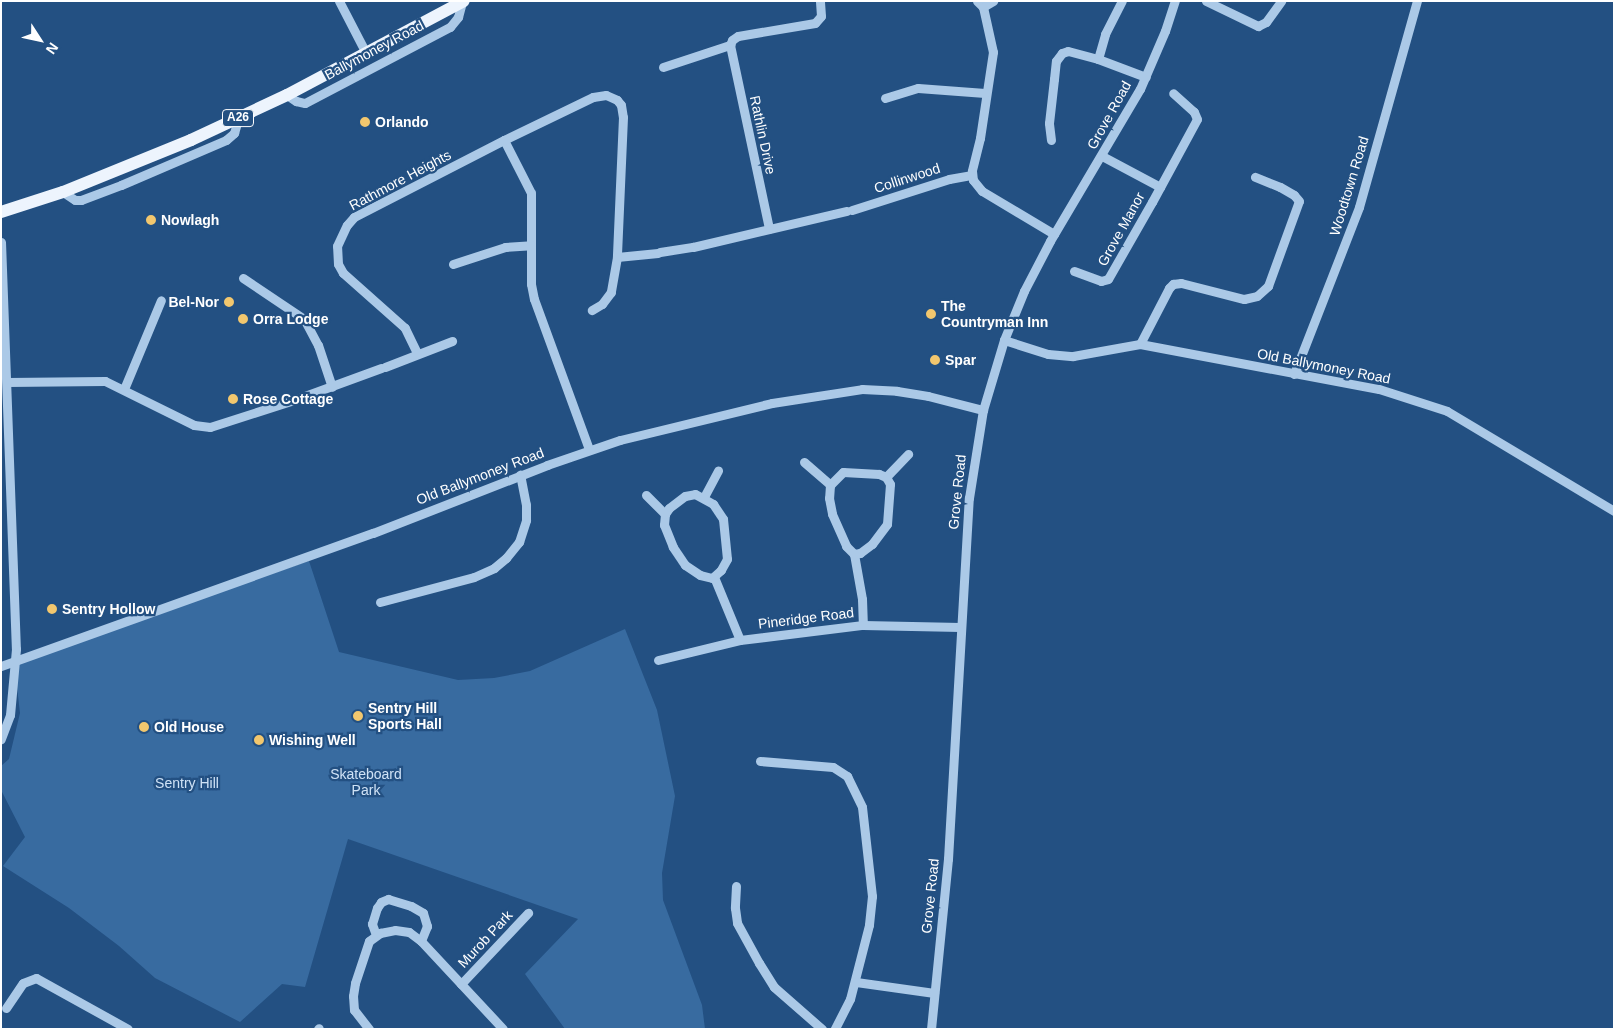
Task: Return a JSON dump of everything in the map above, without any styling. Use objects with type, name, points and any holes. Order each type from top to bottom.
[{"type":"main road","name":"Ballymoney Road","points":[[1,212],[63,192],[131,166],[239,117],[287,95],[463,2]]},
{"type":"street","points":[[339,1],[366,54]]},
{"type":"street","points":[[664,66],[730,45],[732,40],[738,36],[817,22],[821,16],[820,1]]},
{"type":"street","points":[[993,1],[980,4],[993,52],[985,93],[980,138],[971,175],[982,191],[1054,234]]},
{"type":"street","points":[[1098,59],[1104,37],[1122,1]]},
{"type":"street","name":"Grove Road","points":[[931,1029],[948,858],[968,498],[983,410],[1004,340],[1024,290],[1054,234],[1102,156],[1146,77],[1175,1]]},
{"type":"street","points":[[1206,1],[1253,25],[1260,26],[1266,22],[1281,1]]},
{"type":"street","name":"Woodtown Road","points":[[1294,374],[1327,294],[1359,207],[1417,1]]},
{"type":"street","name":"Ballymoney Road","points":[[287,95],[296,101],[305,103],[450,27],[458,17],[463,2]]},
{"type":"street","name":"Rathlin Drive","points":[[730,45],[769,230]]},
{"type":"street","points":[[1051,140],[1050,123],[1054,79],[1058,57],[1063,52],[1098,59],[1146,77]]},
{"type":"street","points":[[884,98],[918,88],[985,93]]},
{"type":"street","name":"Grove Manor","points":[[1074,271],[1101,281],[1108,279],[1160,187],[1196,119],[1194,112],[1173,93]]},
{"type":"street","name":"Rathmore Heights","points":[[417,353],[405,328],[343,273],[336,256],[339,237],[354,218],[593,96],[606,95],[617,100],[621,105],[623,117],[616,257],[611,292],[602,304],[592,310]]},
{"type":"street","points":[[504,140],[531,193],[531,284],[534,299],[589,449]]},
{"type":"street","name":"Grove Manor","points":[[1102,156],[1160,187]]},
{"type":"street","name":"Collinwood","points":[[769,230],[850,211],[949,179],[971,175]]},
{"type":"street","points":[[1140,344],[1169,288],[1174,284],[1182,284],[1244,299],[1257,296],[1268,286],[1299,201],[1280,187],[1254,177]]},
{"type":"street","points":[[616,257],[659,252],[769,230]]},
{"type":"street","points":[[1,242],[16,649],[10,715],[1,739]]},
{"type":"street","points":[[453,264],[505,247],[531,245]]},
{"type":"street","points":[[243,278],[304,319],[318,345],[332,387]]},
{"type":"street","points":[[124,389],[161,300]]},
{"type":"street","name":"Old Ballymoney Road","points":[[1004,340],[1048,354],[1073,356],[1140,344],[1379,389],[1447,411],[1614,511]]},
{"type":"street","points":[[7,382],[97,380],[124,389],[194,424],[210,427],[332,387],[452,341]]},
{"type":"street","name":"Old Ballymoney Road","points":[[1,666],[140,614],[373,533],[589,449],[772,403],[862,389],[897,391],[983,410]]},
{"type":"street","points":[[886,477],[908,454]]},
{"type":"street","points":[[804,462],[830,485]]},
{"type":"street","points":[[704,497],[718,471]]},
{"type":"street","points":[[854,554],[860,553],[872,544],[887,524],[890,484],[886,477],[879,474],[848,471],[838,475],[830,485],[828,498],[832,514],[846,546],[854,554],[862,599],[863,625]]},
{"type":"street","points":[[380,602],[474,577],[494,568],[506,558],[519,542],[526,520],[526,505],[520,475]]},
{"type":"street","points":[[695,494],[704,497],[720,511],[726,532],[727,560],[714,577],[700,575],[685,564],[664,525],[665,514],[669,508],[685,496],[695,494]]},
{"type":"street","points":[[646,495],[665,514]]},
{"type":"street","points":[[714,577],[740,640]]},
{"type":"street","name":"Pineridge Road","points":[[658,660],[740,640],[863,625],[960,627]]},
{"type":"street","points":[[760,761],[833,767],[847,776],[859,798],[864,815],[872,896],[869,925],[856,982],[835,1029]]},
{"type":"street","points":[[736,886],[736,920],[759,963],[774,987],[822,1029]]},
{"type":"street","points":[[369,1029],[356,1012],[353,996],[364,949],[376,935],[372,924],[381,902],[388,899],[411,906],[423,913],[427,926],[422,941]]},
{"type":"street","name":"Murob Park","points":[[461,984],[528,912]]},
{"type":"street","name":"Murob Park","points":[[376,935],[384,931],[399,930],[413,934],[422,941],[503,1029]]},
{"type":"street","points":[[6,1008],[23,983],[35,978],[128,1029]]},
{"type":"street","points":[[856,982],[934,993]]},
{"type":"green space","name":"Sentry Hill","points":[[309,561],[339,652],[458,680],[494,678],[530,671],[625,629],[657,710],[675,796],[662,873],[663,900],[702,1005],[705,1029],[565,1029],[525,974],[578,919],[348,839],[305,987],[282,984],[240,1022],[155,978],[119,946],[69,908],[3,866],[25,837],[1,790],[1,766],[9,759],[20,713],[14,661]]},
{"type":"place","name":"Orlando","points":[[365,122]]},
{"type":"place","name":"Nowlagh","points":[[151,220]]},
{"type":"place","name":"Bel-Nor","points":[[229,302]]},
{"type":"place","name":"The Countryman Inn","points":[[931,314]]},
{"type":"place","name":"Orra Lodge","points":[[243,319]]},
{"type":"place","name":"Spar","points":[[935,360]]},
{"type":"place","name":"Rose Cottage","points":[[233,399]]},
{"type":"place","name":"Sentry Hollow","points":[[52,609]]},
{"type":"place","name":"Sentry Hill Sports Hall","points":[[358,716]]},
{"type":"place","name":"Old House","points":[[144,727]]},
{"type":"place","name":"Wishing Well","points":[[259,740]]},
{"type":"park label","name":"Skateboard Park","points":[[366,782]]}]
